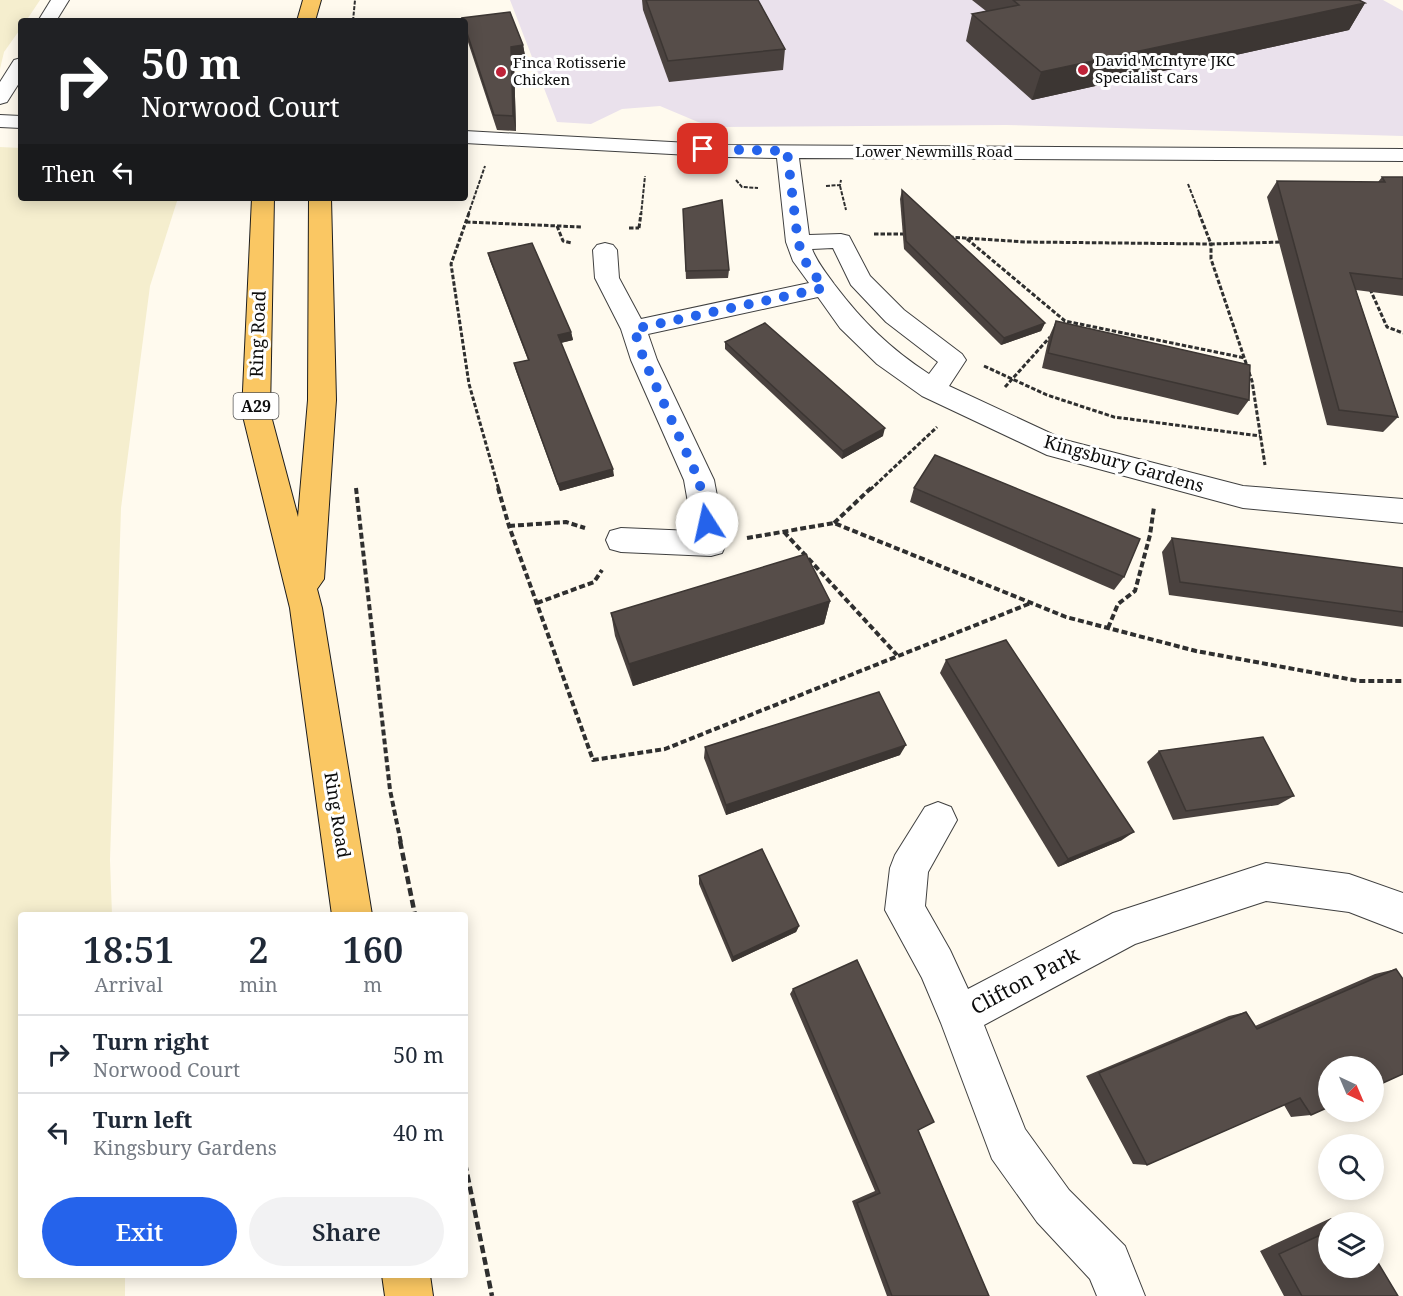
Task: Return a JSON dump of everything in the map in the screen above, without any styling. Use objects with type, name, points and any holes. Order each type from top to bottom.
[{"type":"main road","name":"Ring Road","points":[[263,201],[256,412],[306,608],[352,912]]},
{"type":"main road","name":"Ring Road","points":[[306,608],[322,400],[320,201]]},
{"type":"main road","points":[[406,1278],[409,1296]]},
{"type":"street","points":[[49,18],[60,0]]},
{"type":"street","points":[[0,98],[18,69]]},
{"type":"street","points":[[0,121],[18,122]]},
{"type":"street","name":"Lower Newmills Road","points":[[468,137],[727,151],[1403,155]]},
{"type":"street","name":"Kingsbury Gardens","points":[[787,151],[798,242],[805,261],[849,322],[886,358],[932,388],[971,409],[1057,448],[1243,497],[1403,511]]},
{"type":"street","points":[[798,242],[841,241],[860,279],[895,316],[952,360],[932,388]]},
{"type":"street","points":[[604,249],[607,278],[634,329],[644,360],[699,480],[711,544],[621,540]]},
{"type":"street","points":[[634,329],[824,288]]},
{"type":"street","points":[[938,820],[909,868],[904,910],[936,964],[959,1016]]},
{"type":"street","name":"Clifton Park","points":[[1121,1296],[1108,1263],[1053,1206],[1008,1143],[959,1016],[1127,927],[1266,882],[1349,893],[1403,913]]},
{"type":"path","points":[[353,18],[355,0]]},
{"type":"path","points":[[639,228],[646,169]]},
{"type":"path","points":[[1197,181],[1186,180],[1211,244],[1211,259],[1252,381],[1267,475],[1276,500]]},
{"type":"path","points":[[466,222],[592,227]]},
{"type":"path","points":[[627,228],[639,228]]},
{"type":"path","points":[[604,249],[639,228]]},
{"type":"path","points":[[873,234],[915,234]]},
{"type":"path","points":[[946,237],[1026,242],[1211,244],[1293,242]]},
{"type":"path","points":[[966,238],[1065,321],[1245,358]]},
{"type":"path","points":[[1369,287],[1387,327],[1403,333]]},
{"type":"path","points":[[711,544],[834,523],[971,409],[1012,379],[1058,330]]},
{"type":"path","points":[[952,360],[985,366],[1047,395],[1114,417],[1260,436]]},
{"type":"path","points":[[1108,628],[1118,604],[1135,591],[1150,535],[1159,475]]},
{"type":"path","points":[[356,484],[390,790],[414,912]]},
{"type":"path","points":[[509,526],[566,522],[621,540],[594,582],[537,603]]},
{"type":"path","points":[[834,523],[1066,617],[1196,651],[1359,681],[1403,681]]},
{"type":"path","points":[[784,531],[897,655]]},
{"type":"path","points":[[468,1178],[492,1296]]},
{"type":"shaded area","points":[[0,0],[40,0],[28,18],[18,18],[18,32],[4,52],[0,69]]},
{"type":"shaded area","points":[[510,0],[1383,0],[1403,11],[1403,136],[1006,125],[718,127],[698,122],[660,106],[622,109],[591,124],[557,122]]},
{"type":"shaded area","points":[[0,147],[18,148],[18,201],[177,201],[150,286],[121,508],[110,860],[112,912],[18,912],[18,1278],[125,1278],[125,1296],[0,1296]]},
{"type":"building","points":[[646,0],[758,0],[785,49],[668,61]]},
{"type":"building","points":[[1013,0],[1359,0],[1365,3],[1041,72],[972,14],[1019,5]]},
{"type":"building","points":[[510,12],[523,45],[511,47],[513,116],[494,115],[468,36],[468,18],[462,18]]},
{"type":"building","points":[[1382,177],[1403,177],[1403,279],[1350,273],[1398,417],[1339,410],[1277,181],[1385,182]]},
{"type":"building","points":[[902,190],[1045,323],[1004,338],[906,241]]},
{"type":"building","points":[[722,200],[729,270],[686,271],[683,209]]},
{"type":"building","points":[[532,243],[571,332],[558,335],[613,469],[558,484],[514,363],[529,360],[488,253]]},
{"type":"building","points":[[1056,321],[1250,365],[1249,400],[1048,353]]},
{"type":"building","points":[[765,323],[885,428],[843,451],[725,342]]},
{"type":"building","points":[[935,455],[1140,539],[1124,577],[914,488]]},
{"type":"building","points":[[1172,538],[1403,568],[1403,612],[1180,582]]},
{"type":"building","points":[[806,554],[830,601],[629,664],[611,613]]},
{"type":"building","points":[[1006,640],[1134,832],[1068,859],[946,660]]},
{"type":"building","points":[[879,692],[906,745],[726,805],[705,747]]},
{"type":"building","points":[[1263,737],[1294,796],[1186,811],[1159,751]]},
{"type":"building","points":[[762,849],[799,926],[733,957],[699,876]]},
{"type":"building","points":[[857,960],[934,1122],[918,1130],[989,1296],[892,1296],[857,1203],[880,1193],[793,989]]},
{"type":"building","points":[[1396,969],[1403,979],[1403,1074],[1384,1083],[1384,1056],[1318,1056],[1318,1112],[1311,1115],[1300,1098],[1147,1165],[1099,1073],[1246,1012],[1257,1029]]},
{"type":"building","points":[[1318,1236],[1318,1278],[1384,1278],[1384,1273],[1398,1296],[1302,1296],[1279,1254]]},
{"type":"place","name":"David McIntyre JKC Specialist Cars","points":[[1083,70]]},
{"type":"place","name":"Finca Rotisserie Chicken","points":[[501,72]]},
{"type":"route","points":[[703,149],[787,151],[798,242],[805,261],[824,288],[634,329],[644,360],[699,480],[707,523]]}]
